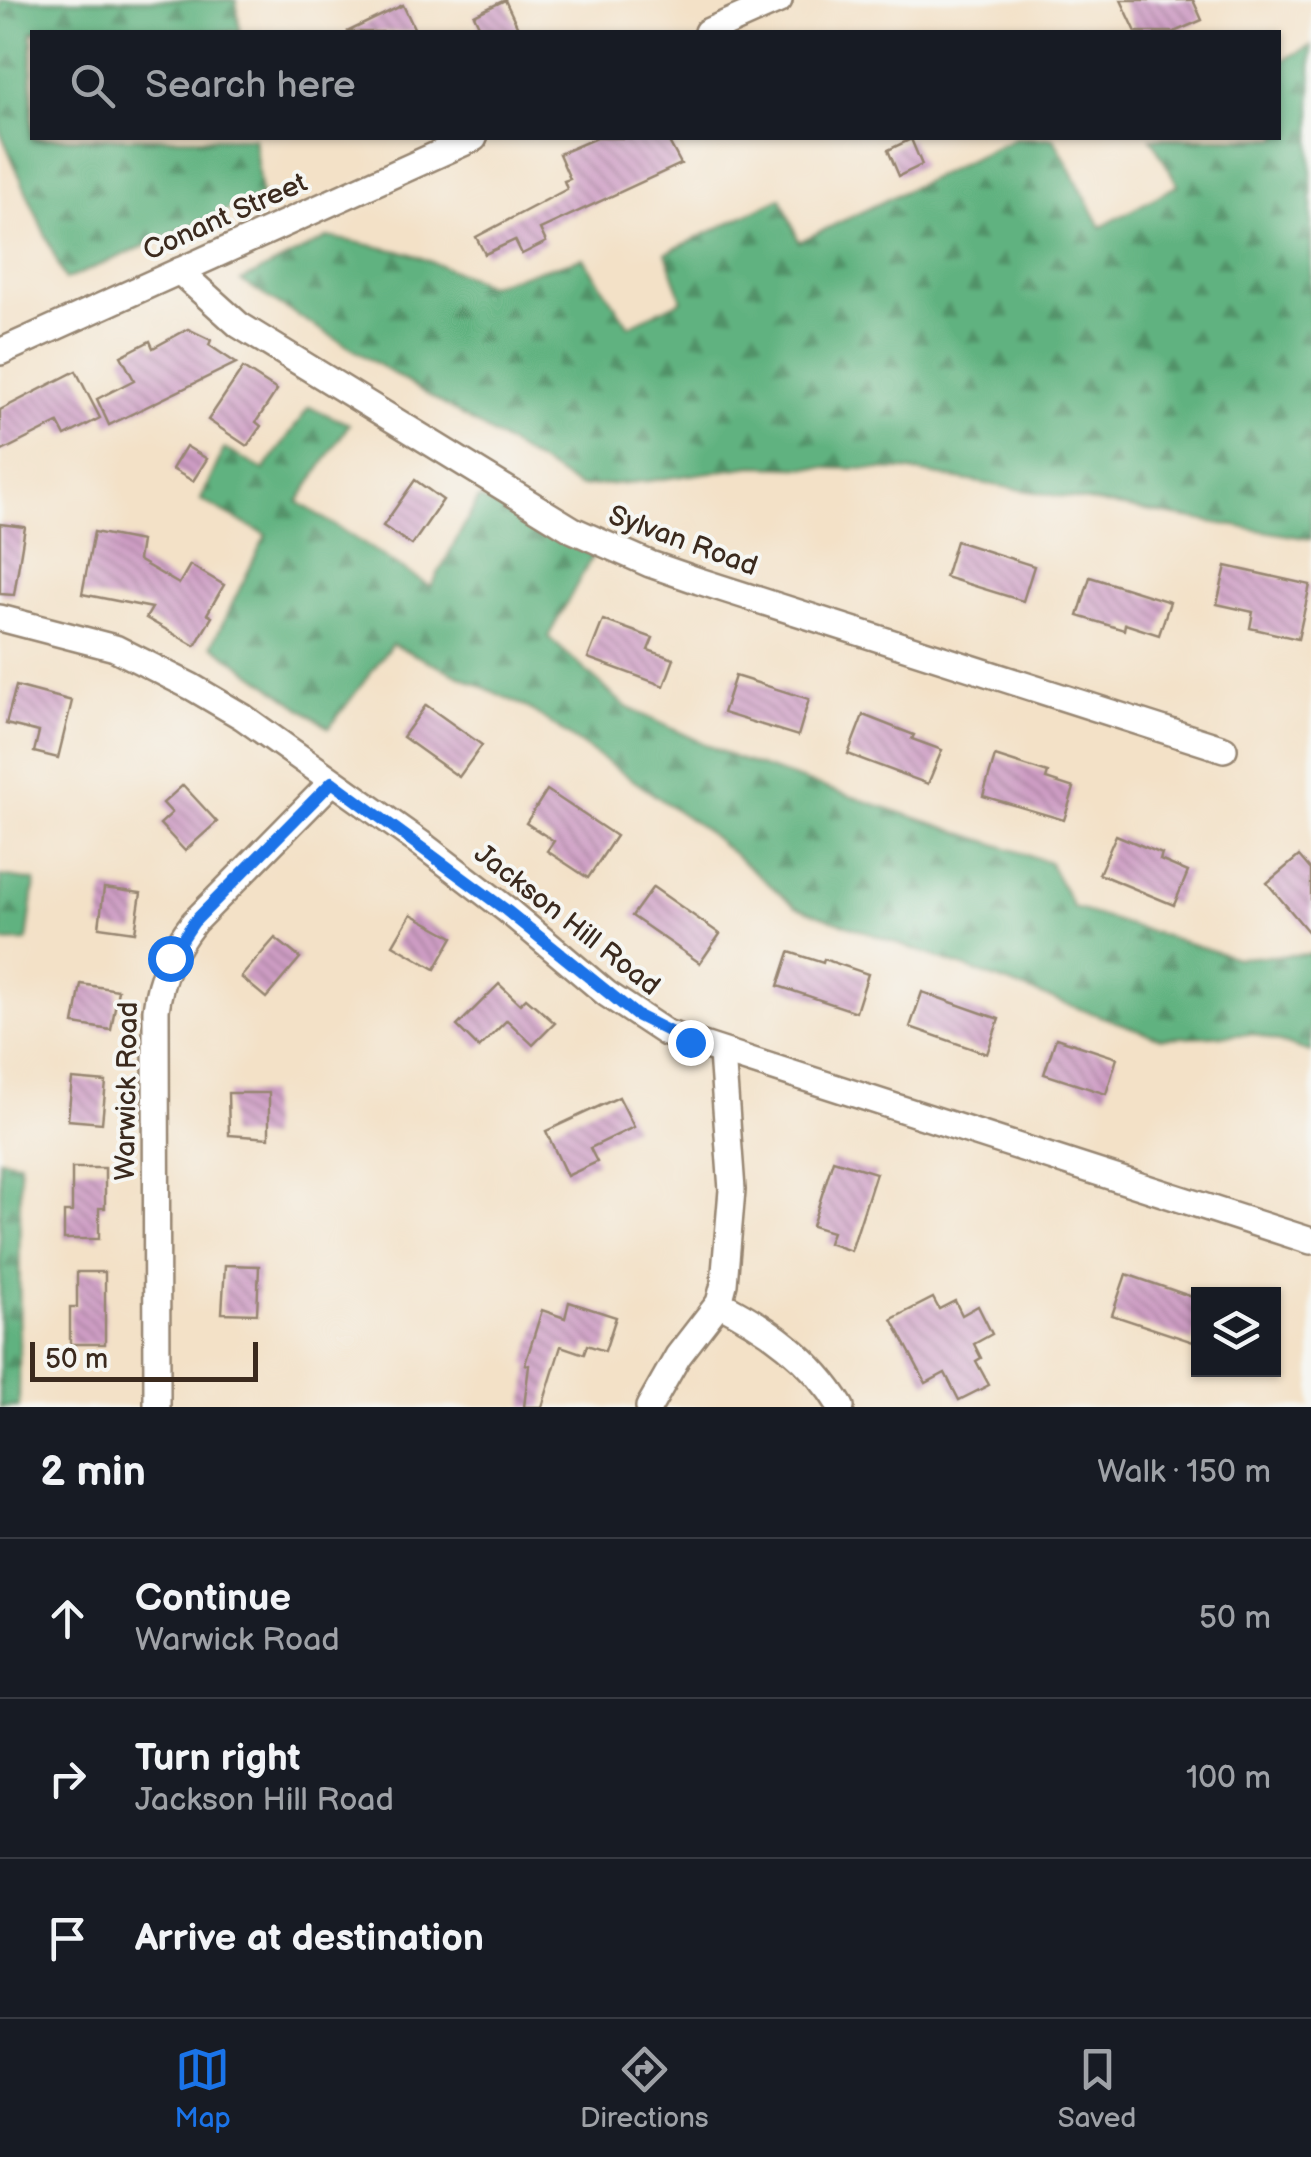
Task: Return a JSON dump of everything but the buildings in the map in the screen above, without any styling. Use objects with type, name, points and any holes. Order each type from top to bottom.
[{"type":"street","points":[[712,30],[779,0]]},
{"type":"street","name":"Conant Street","points":[[0,352],[470,140]]},
{"type":"street","name":"Sylvan Road","points":[[179,271],[240,325],[573,530],[610,548],[699,581],[1224,749]]},
{"type":"street","name":"Jackson Hill Road","points":[[0,618],[80,636],[142,660],[243,717],[506,910],[636,1015],[666,1032],[1311,1242]]},
{"type":"street","name":"Warwick Road","points":[[157,1407],[154,1196],[158,994],[170,958],[194,922],[332,782]]},
{"type":"street","points":[[649,1407],[678,1356],[719,1303],[728,1260],[732,1190],[722,1053]]},
{"type":"street","points":[[719,1303],[762,1326],[795,1351],[841,1407]]},
{"type":"green space","points":[[0,0],[236,0],[240,30],[30,30],[30,140],[254,140],[261,196],[65,280],[0,131]]},
{"type":"green space","points":[[1311,46],[1311,539],[905,470],[753,466],[579,487],[241,281],[329,237],[409,253],[488,285],[583,258],[629,326],[682,300],[666,253],[781,198],[799,242],[1011,140],[1055,140],[1101,227],[1178,185],[1152,140],[1281,140],[1281,61]]},
{"type":"green space","points":[[309,407],[349,424],[298,502],[431,587],[479,498],[593,555],[548,637],[626,707],[735,758],[1049,862],[1074,908],[1236,958],[1311,954],[1311,1052],[1254,1034],[1161,1038],[796,907],[704,829],[530,709],[392,644],[329,728],[212,645],[266,535],[201,500],[224,449],[264,470]]},
{"type":"green space","points":[[0,876],[35,881],[27,941],[0,942]]},
{"type":"green space","points":[[0,1159],[20,1162],[19,1407],[0,1407]]},
{"type":"route","points":[[170,958],[194,922],[332,782],[506,910],[607,994],[636,1015],[690,1042]]}]
